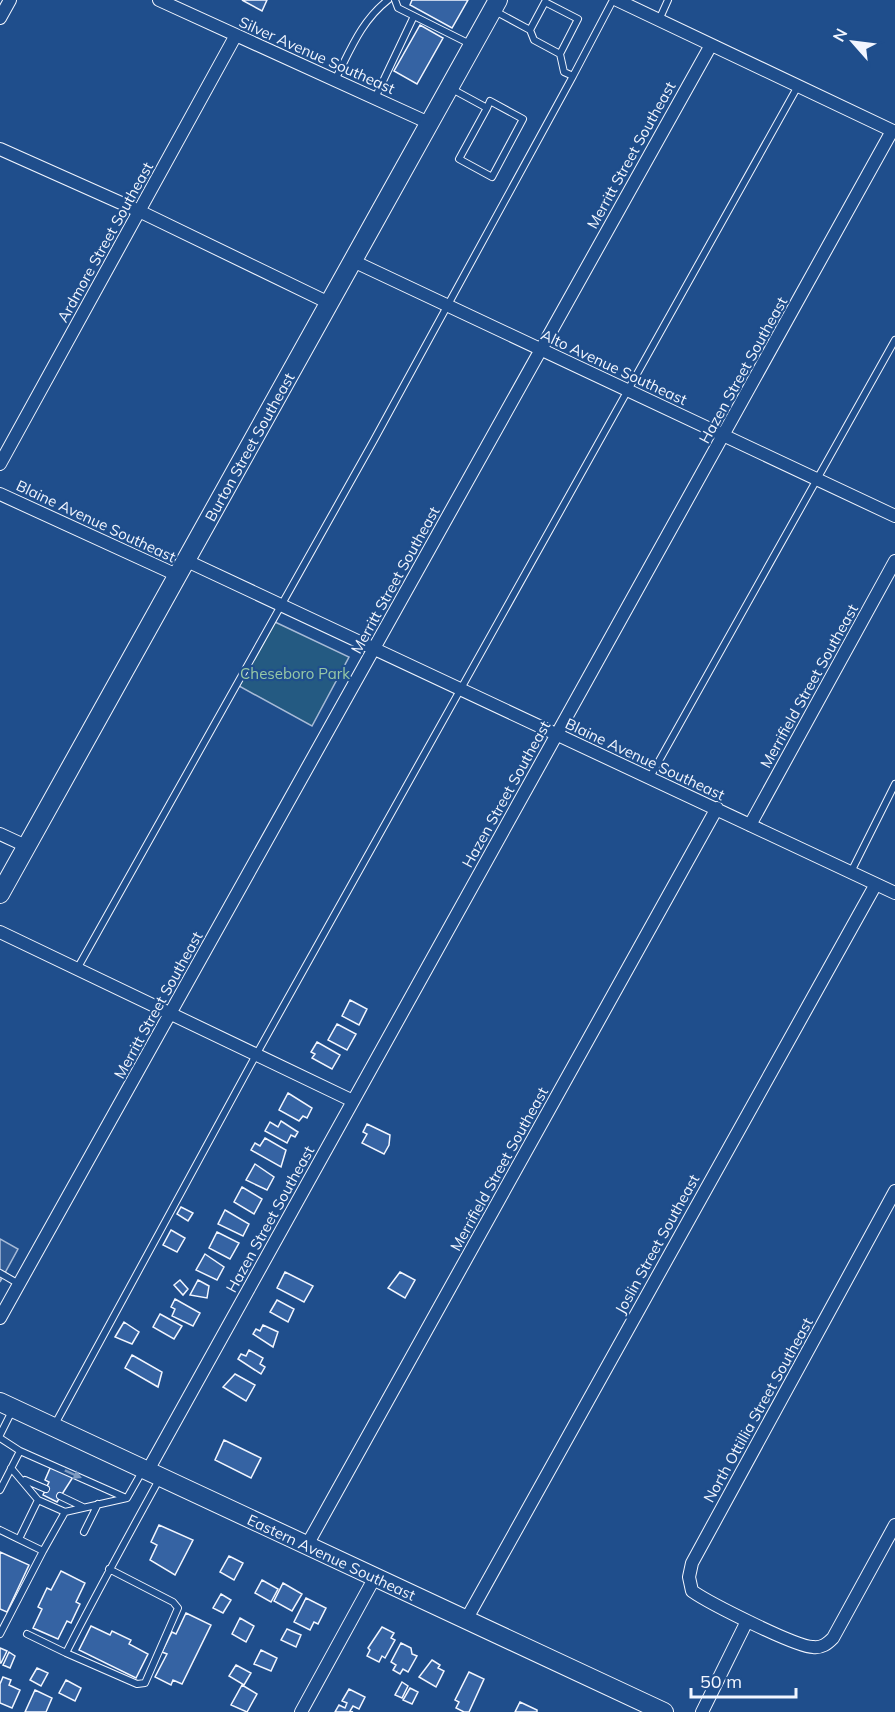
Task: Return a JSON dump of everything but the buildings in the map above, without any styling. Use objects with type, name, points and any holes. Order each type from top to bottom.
[{"type":"main road","name":"Burton Street Southeast","points":[[0,894],[495,5]]},
{"type":"main road","name":"Eastern Avenue Southeast","points":[[7,1405],[664,1712]]},
{"type":"street","points":[[0,18],[10,0]]},
{"type":"street","name":"Silver Avenue Southeast","points":[[159,0],[429,123]]},
{"type":"street","points":[[615,0],[894,131]]},
{"type":"street","name":"Ardmore Street Southeast","points":[[0,464],[236,35]]},
{"type":"street","name":"Merritt Street Southeast","points":[[0,1318],[711,45]]},
{"type":"street","name":"Hazen Street Southeast","points":[[150,1473],[353,1101],[894,131]]},
{"type":"street","points":[[0,149],[139,211],[330,303]]},
{"type":"street","name":"Alto Avenue Southeast","points":[[353,261],[895,516]]},
{"type":"street","name":"Blaine Avenue Southeast","points":[[0,494],[281,605],[895,893]]},
{"type":"street","name":"Merrifield Street Southeast","points":[[750,825],[895,561]]},
{"type":"street","name":"Merrifield Street Southeast","points":[[307,1545],[717,808]]},
{"type":"street","points":[[0,834],[26,846]]},
{"type":"street","name":"Joslin Street Southeast","points":[[466,1620],[876,884]]},
{"type":"street","points":[[0,933],[353,1101]]},
{"type":"street","name":"North Ottillia Street Southeast","points":[[747,1621],[692,1591],[689,1578],[692,1563],[895,1191]]},
{"type":"street","points":[[702,1712],[747,1621],[810,1648],[823,1647],[833,1638],[895,1525]]},
{"type":"street","points":[[301,1712],[375,1577]]},
{"type":"lane","points":[[335,80],[362,27],[374,11],[388,0]]},
{"type":"lane","points":[[395,0],[398,8],[473,45]]},
{"type":"lane","points":[[77,969],[615,0]]},
{"type":"lane","points":[[659,20],[668,0]]},
{"type":"lane","points":[[531,30],[545,2],[578,19],[560,54],[564,72],[573,76]]},
{"type":"lane","points":[[495,5],[531,30],[534,40],[560,54]]},
{"type":"lane","points":[[375,98],[414,16]]},
{"type":"lane","points":[[53,1427],[256,1055],[798,86]]},
{"type":"lane","points":[[449,88],[487,108]]},
{"type":"lane","points":[[490,101],[523,119],[492,177],[459,159],[487,108],[490,101]]},
{"type":"lane","points":[[650,777],[895,340]]},
{"type":"lane","points":[[851,873],[895,784]]},
{"type":"lane","points":[[0,1273],[19,1284]]},
{"type":"lane","points":[[7,1405],[0,1436],[20,1450],[127,1498]]},
{"type":"lane","points":[[0,1490],[20,1450]]},
{"type":"lane","points":[[11,1468],[22,1478],[38,1500],[64,1512],[127,1498],[150,1473]]},
{"type":"lane","points":[[66,1653],[110,1569],[150,1473]]},
{"type":"lane","points":[[22,1478],[46,1489]]},
{"type":"lane","points":[[60,1496],[83,1507]]},
{"type":"lane","points":[[19,1539],[38,1500]]},
{"type":"lane","points":[[84,1532],[98,1504]]},
{"type":"lane","points":[[0,1634],[64,1512]]},
{"type":"lane","points":[[0,1530],[43,1551]]},
{"type":"lane","points":[[27,1634],[137,1684],[145,1683],[178,1608],[173,1602],[110,1569]]},
{"type":"green space","name":"Cheseboro Park","points":[[275,622],[349,657],[312,726],[239,686]]},
{"type":"shaded area","points":[[0,1239],[18,1249],[0,1282]]}]
